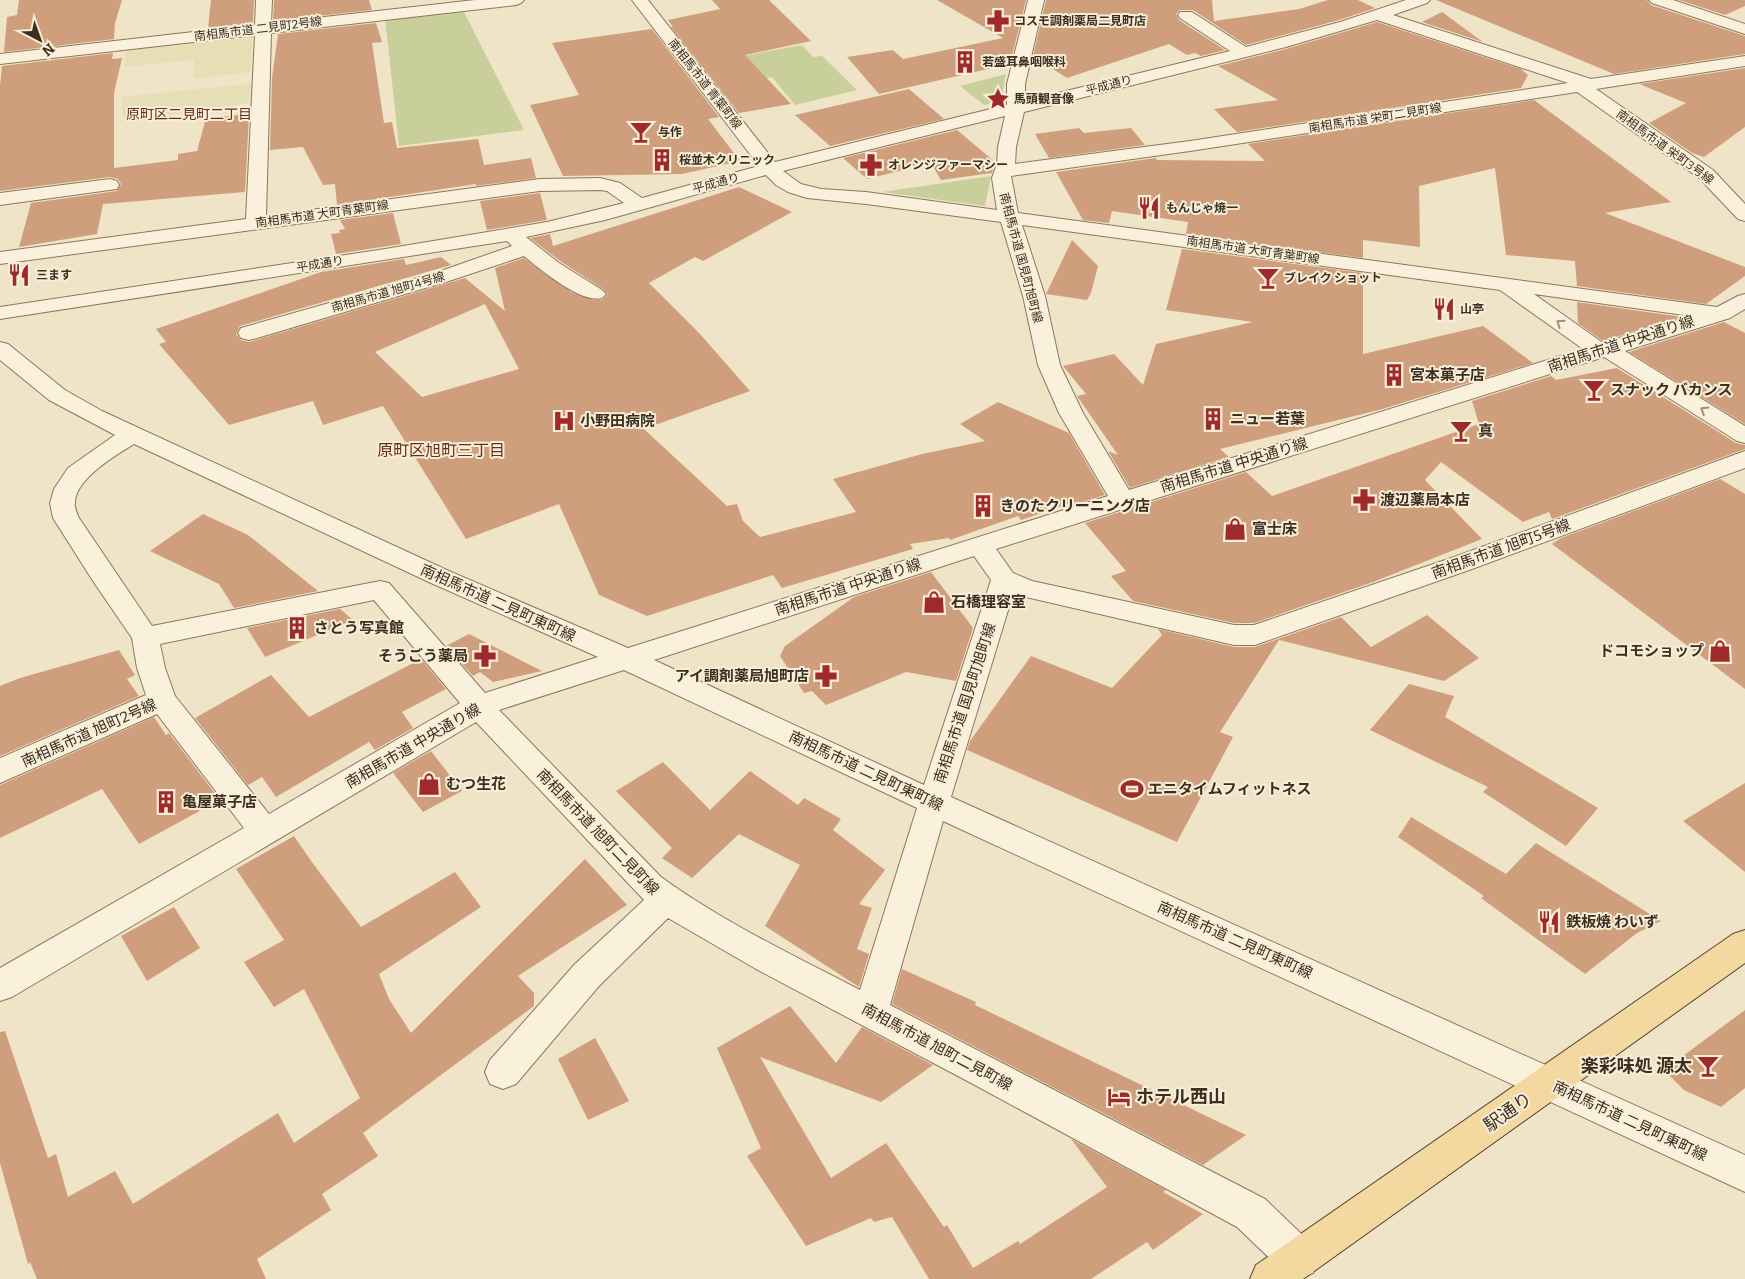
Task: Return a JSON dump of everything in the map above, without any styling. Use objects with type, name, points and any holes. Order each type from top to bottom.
[{"type":"main road","name":"駅通り","points":[[1270,1279],[1549,1083],[1573,1063],[1745,944]]},
{"type":"street","points":[[256,223],[264,0]]},
{"type":"street","name":"南相馬市道 二見町2号線","points":[[0,59],[516,0]]},
{"type":"street","name":"南相馬市道 青葉町線","points":[[640,0],[763,158],[768,169]]},
{"type":"street","name":"南相馬市道 国見町旭町線","points":[[1036,0],[1016,84],[1016,108],[1001,178],[1010,218],[1034,296],[1042,340],[1055,380],[1070,413],[1123,500]]},
{"type":"street","name":"平成通り","points":[[0,313],[518,242],[639,204],[768,169],[1314,35],[1422,0]]},
{"type":"street","points":[[1658,0],[1745,28]]},
{"type":"street","points":[[1186,14],[1243,53]]},
{"type":"street","points":[[1378,14],[1584,85]]},
{"type":"street","points":[[1690,69],[1745,44]]},
{"type":"street","name":"南相馬市道 栄町二見町線","points":[[1004,171],[1198,145],[1745,61]]},
{"type":"street","points":[[1719,65],[1745,77]]},
{"type":"street","name":"南相馬市道 栄町3号線","points":[[1584,85],[1706,174],[1745,215]]},
{"type":"street","name":"南相馬市道 大町青葉町線","points":[[768,169],[780,180],[804,193],[866,198],[1734,314]]},
{"type":"street","name":"南相馬市道 大町青葉町線","points":[[0,258],[555,184],[585,183],[613,187],[639,204]]},
{"type":"street","points":[[0,200],[110,185]]},
{"type":"street","points":[[518,242],[567,279],[595,294]]},
{"type":"street","name":"南相馬市道 旭町4号線","points":[[249,333],[442,277],[518,242]]},
{"type":"street","points":[[1505,284],[1603,350],[1745,436]]},
{"type":"street","name":"南相馬市道 中央通り線","points":[[0,986],[478,706],[980,545],[1603,350],[1734,314],[1745,300]]},
{"type":"street","name":"南相馬市道 二見町東町線","points":[[0,349],[31,376],[74,406],[416,566],[570,636],[627,659],[934,803],[1745,1174]]},
{"type":"street","points":[[134,434],[109,449],[77,474],[66,489],[62,503],[66,518],[102,575],[145,636],[151,668],[162,700]]},
{"type":"street","name":"南相馬市道 旭町5号線","points":[[1004,579],[1026,589],[1097,606],[1234,635],[1255,635],[1482,556],[1745,459]]},
{"type":"street","points":[[980,545],[1004,579]]},
{"type":"street","points":[[145,636],[380,590],[416,566]]},
{"type":"street","name":"南相馬市道 国見町旭町線","points":[[871,1012],[1004,579]]},
{"type":"street","name":"南相馬市道 旭町二見町線","points":[[380,590],[478,706],[586,821],[650,887],[666,900],[768,959],[1251,1213],[1298,1259]]},
{"type":"street","name":"南相馬市道 旭町2号線","points":[[0,771],[162,700],[265,832]]},
{"type":"street","points":[[503,1072],[587,975],[666,900]]},
{"type":"shaded area","points":[[253,35],[250,72],[194,79],[194,60],[124,67],[127,47]]},
{"type":"shaded area","points":[[251,85],[248,103],[124,122],[121,97]]},
{"type":"green space","points":[[464,12],[524,130],[399,146],[385,18]]},
{"type":"green space","points":[[802,45],[813,57],[822,56],[857,90],[795,105],[772,77],[723,86],[703,63]]},
{"type":"green space","points":[[1006,74],[1001,101],[984,105],[960,86]]},
{"type":"green space","points":[[991,176],[985,206],[882,192]]},
{"type":"building","points":[[19,0],[122,0],[115,23],[114,39],[4,52],[7,17],[17,15]]},
{"type":"building","points":[[211,0],[254,0],[253,23],[208,28]]},
{"type":"building","points":[[274,0],[369,0],[372,10],[273,21]]},
{"type":"building","points":[[712,0],[769,0],[811,41],[745,55],[791,104],[739,113],[671,27],[673,27],[668,20],[720,9]]},
{"type":"building","points":[[937,0],[1026,0],[1010,64],[879,94],[847,57],[893,50],[903,59],[1003,38]]},
{"type":"building","points":[[1046,0],[1212,0],[1214,21],[1299,9],[1328,0],[1358,0],[1375,8],[1339,20],[1246,45],[1193,10],[1180,10],[1176,14],[1179,20],[1225,50],[1201,56],[1195,53],[1187,55],[1169,44],[1067,78],[1033,56]]},
{"type":"building","points":[[1436,0],[1647,0],[1651,5],[1745,36],[1745,54],[1614,74]]},
{"type":"building","points":[[1679,0],[1745,0],[1745,6],[1725,15]]},
{"type":"building","points":[[1442,12],[1483,42],[1422,22]]},
{"type":"building","points":[[1377,22],[1521,69],[1528,75],[1521,88],[1237,132],[1214,109],[1278,100],[1218,66],[1286,49]]},
{"type":"building","points":[[376,23],[382,42],[372,43],[384,123],[392,122],[397,148],[478,139],[484,165],[531,158],[536,178],[476,186],[476,184],[337,205],[335,184],[323,185],[303,147],[270,150],[272,78],[278,34]]},
{"type":"building","points":[[652,29],[719,117],[708,119],[740,161],[682,174],[563,176],[530,105],[579,95],[552,43]]},
{"type":"building","points":[[113,53],[112,59],[122,58],[114,93],[114,168],[178,160],[178,154],[197,151],[206,118],[249,114],[245,192],[103,204],[97,234],[19,247],[31,203],[117,191],[121,184],[118,179],[110,177],[0,191],[0,86],[2,66]]},
{"type":"building","points":[[1745,68],[1745,127],[1704,157],[1692,153],[1649,123],[1686,103],[1639,84]]},
{"type":"building","points":[[909,89],[944,119],[830,146],[795,115]]},
{"type":"building","points":[[1534,100],[1671,202],[1605,213],[1745,267],[1745,276],[1706,304],[1577,286],[1575,261],[1506,255],[1495,168],[1419,186],[1420,247],[1363,240],[1363,258],[1186,234],[1188,222],[1112,211],[1109,223],[1083,220],[1056,172],[1156,158],[1157,160],[1265,161],[1248,144]]},
{"type":"building","points":[[1079,128],[1084,133],[1131,128],[1145,145],[1049,158],[1035,134]]},
{"type":"building","points":[[957,130],[995,162],[992,173],[941,180],[931,163],[867,179],[843,158]]},
{"type":"building","points":[[739,187],[792,212],[703,261],[695,257],[649,283],[700,334],[750,391],[644,429],[727,506],[737,504],[743,521],[760,537],[856,512],[833,479],[922,454],[985,441],[960,424],[998,402],[1069,433],[1105,495],[1070,506],[1068,504],[1021,520],[1018,516],[950,540],[949,538],[910,544],[913,549],[782,588],[773,575],[647,616],[599,595],[559,504],[466,539],[383,406],[323,425],[313,401],[229,425],[159,344],[166,342],[156,329],[321,272],[404,259],[406,265],[441,257],[451,265],[240,326],[236,334],[241,340],[249,342],[465,278],[505,311],[495,268],[524,258],[571,292],[593,300],[602,300],[608,294],[530,238],[550,234],[553,246]],"holes":[[[485,304],[519,369],[422,397],[375,352]]]},
{"type":"building","points":[[540,193],[547,220],[487,230],[480,201]]},
{"type":"building","points":[[393,213],[401,244],[336,254],[331,234],[340,233],[339,230],[345,229],[340,220]]},
{"type":"building","points":[[1072,240],[1098,266],[1091,293],[1087,300],[1046,294]]},
{"type":"building","points":[[1182,249],[1363,273],[1363,354],[1483,326],[1533,363],[1379,410],[1220,449],[1229,457],[1130,488],[1108,451],[1118,455],[1077,396],[1086,394],[1063,366],[1114,354],[1143,385],[1156,344],[1253,322],[1166,310]]},
{"type":"building","points":[[1577,302],[1682,317],[1603,341],[1578,323]]},
{"type":"building","points":[[1724,322],[1745,333],[1745,424],[1629,352]]},
{"type":"building","points":[[1617,368],[1736,443],[1745,445],[1745,449],[1552,519],[1549,512],[1523,522],[1441,462],[1425,480],[1482,539],[1373,582],[1254,623],[1234,623],[1133,601],[1111,576],[1126,571],[1085,523],[1246,472],[1272,496],[1479,424],[1472,401],[1551,376],[1556,380]]},
{"type":"building","points":[[1720,479],[1745,494],[1745,689],[1552,544],[1561,538]]},
{"type":"building","points":[[203,514],[248,535],[318,591],[234,608],[219,584],[150,551]]},
{"type":"building","points":[[931,572],[973,628],[956,681],[906,672],[826,705],[812,691],[804,693],[780,656],[785,646],[854,597]]},
{"type":"building","name":"さとう写真館","points":[[340,609],[353,620],[265,657],[247,628]]},
{"type":"building","points":[[1427,615],[1479,658],[1444,681],[1279,640],[1220,732],[1233,737],[1177,842],[967,750],[970,741],[1031,656],[1112,688],[1162,635],[1158,629],[1234,647],[1255,647],[1341,617],[1371,647]]},
{"type":"building","name":"そうごう薬局","points":[[469,634],[542,671],[493,682],[480,672],[473,676],[446,646]]},
{"type":"building","points":[[119,650],[135,675],[127,679],[139,696],[0,756],[0,686],[20,678]]},
{"type":"building","points":[[421,659],[446,689],[402,712],[413,728],[375,750],[369,742],[276,797],[262,777],[248,785],[195,718],[271,675],[309,717]]},
{"type":"building","points":[[1409,684],[1454,696],[1445,717],[1598,808],[1566,846],[1483,792],[1488,787],[1370,730]]},
{"type":"building","points":[[154,717],[166,735],[169,733],[220,800],[139,844],[102,789],[0,838],[0,785]]},
{"type":"building","name":"むつ生花","points":[[431,751],[462,791],[423,812],[393,773]]},
{"type":"building","points":[[663,762],[710,810],[750,771],[798,805],[804,798],[841,819],[833,830],[885,870],[859,904],[872,908],[857,949],[869,954],[859,987],[765,926],[800,865],[739,834],[692,878],[662,858],[672,848],[616,791]]},
{"type":"building","points":[[1745,783],[1745,872],[1683,821]]},
{"type":"building","points":[[1411,817],[1506,874],[1536,843],[1661,921],[1637,933],[1585,974],[1481,898],[1484,896],[1398,837]]},
{"type":"building","points":[[294,836],[361,927],[455,872],[481,907],[379,974],[389,999],[411,1033],[585,859],[627,905],[518,976],[534,993],[534,1006],[363,1133],[378,1156],[322,1194],[331,1210],[257,1259],[266,1279],[37,1279],[30,1262],[28,1264],[0,1163],[0,1032],[5,1031],[48,1158],[56,1154],[68,1197],[115,1171],[133,1204],[278,1113],[294,1143],[360,1098],[304,989],[274,1007],[244,962],[284,940],[236,869]]},
{"type":"building","points":[[174,907],[200,948],[147,981],[121,936]]},
{"type":"building","name":"ホテル西山","points":[[902,969],[976,1002],[975,1005],[1246,1135],[1203,1165],[892,1004]]},
{"type":"building","points":[[790,1006],[836,1063],[862,1027],[933,1065],[881,1102],[760,1057],[831,1178],[886,1143],[944,1227],[947,1225],[973,1268],[1018,1241],[1020,1244],[1107,1187],[1071,1139],[1166,1190],[1163,1192],[1203,1214],[1153,1250],[1147,1242],[1091,1279],[929,1279],[892,1217],[874,1222],[871,1218],[806,1246],[747,1156],[761,1148],[717,1048]]},
{"type":"building","points":[[1745,1010],[1745,1088],[1721,1107],[1684,1090],[1664,1070]]},
{"type":"building","points":[[595,1038],[629,1101],[588,1120],[558,1059]]},
{"type":"place","name":"コスモ調剤薬局二見町店","points":[[998,21]]},
{"type":"place","name":"若盛耳鼻咽喉科","points":[[965,62]]},
{"type":"place","name":"馬頭観音像","points":[[998,99]]},
{"type":"place","name":"与作","points":[[641,132]]},
{"type":"place","name":"桜並木クリニック","points":[[662,160]]},
{"type":"place","name":"オレンジファーマシー","points":[[871,165]]},
{"type":"place","name":"もんじゃ焼一","points":[[1149,208]]},
{"type":"place","name":"三ます","points":[[19,275]]},
{"type":"place","name":"ブレイク ショット","points":[[1268,278]]},
{"type":"place","name":"山亭","points":[[1444,309]]},
{"type":"place","name":"宮本菓子店","points":[[1394,375]]},
{"type":"place","name":"スナック バカンス","points":[[1594,390]]},
{"type":"place","name":"ニュー若葉","points":[[1213,419]]},
{"type":"place","name":"小野田病院","points":[[564,421]]},
{"type":"place","name":"真","points":[[1461,431]]},
{"type":"place","name":"渡辺薬局本店","points":[[1364,500]]},
{"type":"place","name":"きのたクリーニング店","points":[[983,506]]},
{"type":"place","name":"富士床","points":[[1235,529]]},
{"type":"place","name":"石橋理容室","points":[[934,602]]},
{"type":"place","name":"さとう写真館","points":[[297,628]]},
{"type":"place","name":"ドコモショップ","points":[[1720,651]]},
{"type":"place","name":"そうごう薬局","points":[[485,656]]},
{"type":"place","name":"アイ調剤薬局旭町店","points":[[826,676]]},
{"type":"place","name":"むつ生花","points":[[429,784]]},
{"type":"place","name":"エニタイムフィットネス","points":[[1132,789]]},
{"type":"place","name":"亀屋菓子店","points":[[166,802]]},
{"type":"place","name":"鉄板焼 わいず","points":[[1549,922]]},
{"type":"place","name":"楽彩味処 源太","points":[[1708,1066]]},
{"type":"place","name":"ホテル西山","points":[[1119,1097]]},
{"type":"district","name":"原町区二見町二丁目","points":[[189,114]]},
{"type":"district","name":"原町区旭町三丁目","points":[[441,450]]}]
